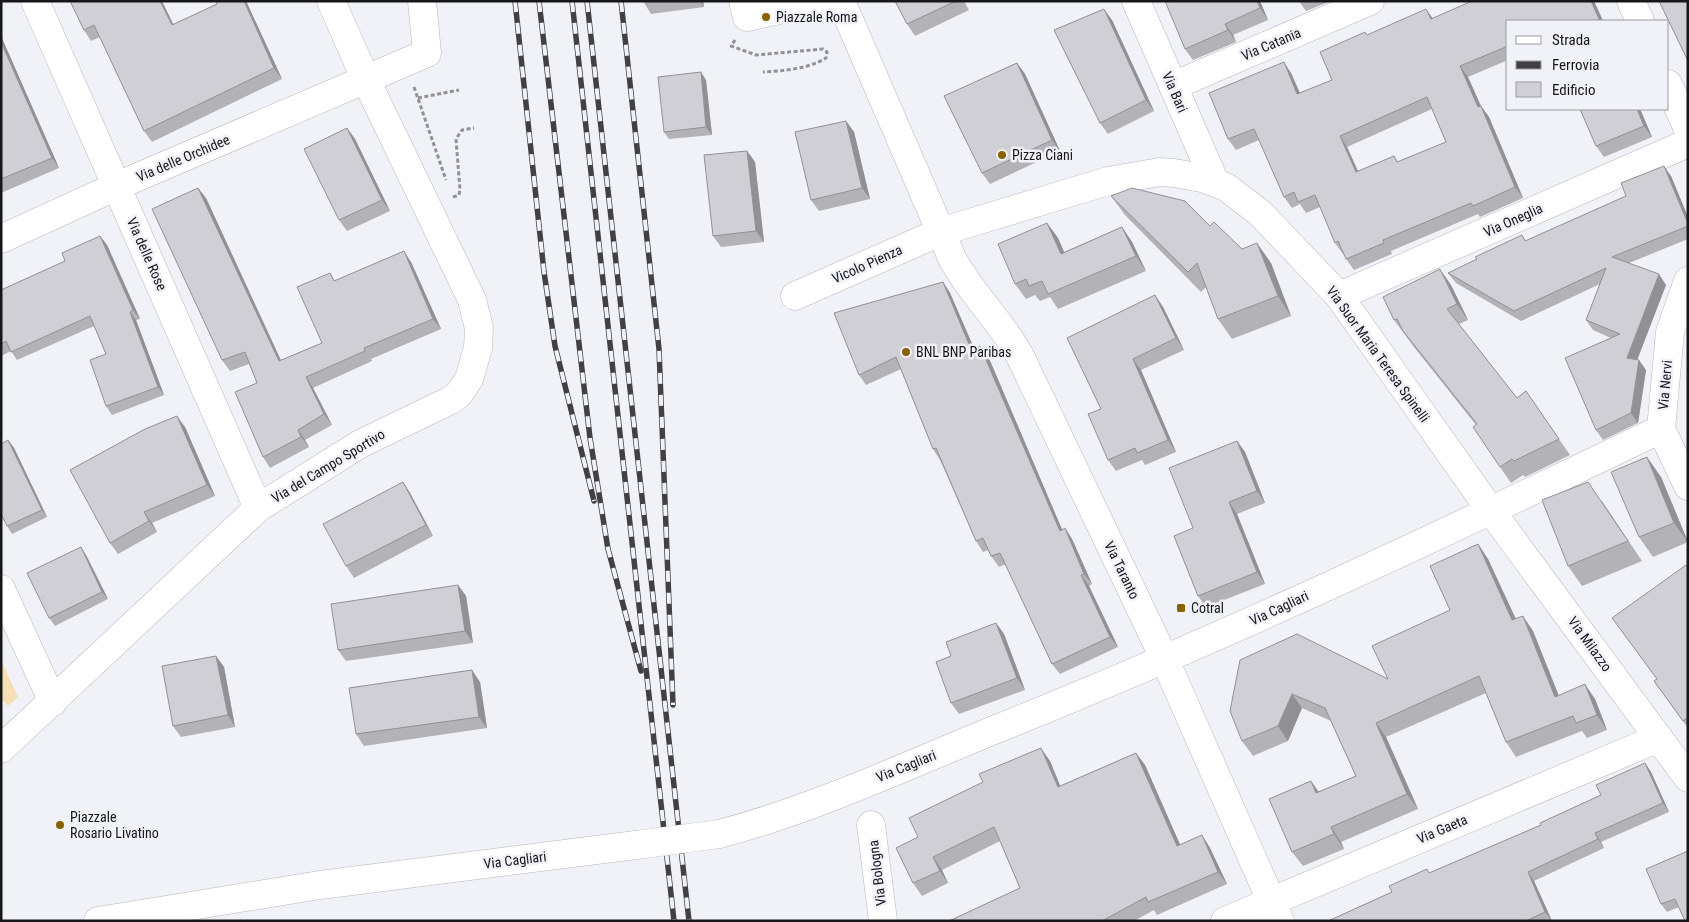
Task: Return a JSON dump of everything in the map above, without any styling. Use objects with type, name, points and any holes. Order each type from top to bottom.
[{"type":"street","name":"Via delle Rose","points":[[35,1],[258,508]]},
{"type":"street","name":"Via del Campo Sportivo","points":[[4,740],[53,702],[258,508],[360,444],[451,400],[465,386],[473,370],[478,348],[478,328],[472,300],[366,80],[331,1]]},
{"type":"street","name":"Via delle Orchidee","points":[[1,239],[117,186],[427,53],[422,1]]},
{"type":"street","points":[[743,1],[747,18],[811,2]]},
{"type":"street","points":[[841,1],[940,232]]},
{"type":"street","name":"Via Bari","points":[[1136,1],[1215,182]]},
{"type":"street","name":"Via Catania","points":[[1173,86],[1370,1]]},
{"type":"street","points":[[1631,1],[1640,20]]},
{"type":"street","points":[[1669,86],[1688,128]]},
{"type":"street","name":"Via Oneglia","points":[[1339,296],[1688,143]]},
{"type":"street","name":"Via Suor Maria Teresa Spinelli","points":[[940,232],[1108,181],[1160,172],[1188,174],[1215,182],[1236,194],[1260,213],[1339,296],[1491,511]]},
{"type":"street","name":"Vicolo Pienza","points":[[795,296],[940,232]]},
{"type":"street","name":"Via Taranto","points":[[940,232],[958,270],[994,315],[1020,356],[1165,660],[1276,911]]},
{"type":"street","name":"Via Nervi","points":[[1688,281],[1670,332],[1661,429],[1688,486]]},
{"type":"street","name":"Via Cagliari","points":[[98,921],[320,885],[719,834],[758,824],[862,784],[1165,660],[1491,511],[1661,429]]},
{"type":"street","name":"Via Milazzo","points":[[1491,511],[1688,778]]},
{"type":"street","points":[[1,589],[53,702]]},
{"type":"street","name":"Via Gaeta","points":[[1226,921],[1276,911],[1658,738]]},
{"type":"street","name":"Via Bologna","points":[[871,825],[882,921]]},
{"type":"path","points":[[731,46],[756,55],[822,49],[827,52],[826,58],[820,62],[785,71],[763,72]]},
{"type":"path","points":[[403,63],[418,98],[452,198],[459,196],[460,190],[456,139],[462,130],[474,128]]},
{"type":"path","points":[[418,98],[458,90]]},
{"type":"shaded area","points":[[1,660],[18,697],[8,706],[1,698]]},
{"type":"building","points":[[70,1],[160,1],[172,25],[217,4],[216,1],[244,1],[274,68],[144,131],[94,25],[84,30]]},
{"type":"building","points":[[895,1],[956,1],[907,24]]},
{"type":"building","points":[[1165,1],[1257,1],[1260,8],[1225,24],[1228,30],[1185,49]]},
{"type":"building","points":[[1472,1],[1591,1],[1600,20],[1506,20],[1506,47],[1460,66],[1478,107],[1481,106],[1515,187],[1473,206],[1471,203],[1383,240],[1384,243],[1346,259],[1338,241],[1335,243],[1315,195],[1298,202],[1294,192],[1284,197],[1254,129],[1228,139],[1209,93],[1284,62],[1297,94],[1332,80],[1320,52],[1365,32],[1367,35],[1426,9],[1431,19]],"holes":[[[1427,97],[1446,142],[1397,162],[1394,156],[1356,172],[1340,136]]]},
{"type":"building","points":[[1659,1],[1688,1],[1688,61],[1669,20]]},
{"type":"building","points":[[1104,9],[1146,100],[1100,123],[1054,30]]},
{"type":"building","points":[[1,42],[52,158],[1,179]]},
{"type":"building","points":[[1017,63],[1052,140],[982,173],[944,96]]},
{"type":"building","points":[[701,72],[706,127],[664,132],[658,77]]},
{"type":"building","points":[[1580,110],[1637,110],[1644,126],[1596,146]]},
{"type":"building","points":[[846,121],[862,188],[811,200],[795,132]]},
{"type":"building","points":[[347,128],[382,200],[339,220],[304,149]]},
{"type":"building","points":[[747,151],[756,231],[713,236],[704,155]]},
{"type":"building","points":[[1664,166],[1688,226],[1612,257],[1659,274],[1627,358],[1639,360],[1631,413],[1596,430],[1565,358],[1620,334],[1586,320],[1606,268],[1514,311],[1448,273],[1477,259],[1475,257],[1522,235],[1525,241],[1626,196],[1621,183]]},
{"type":"building","points":[[198,188],[279,361],[322,343],[297,287],[330,273],[334,281],[404,251],[433,319],[364,348],[365,351],[306,377],[324,414],[298,430],[301,437],[263,457],[235,392],[257,383],[245,352],[222,360],[152,209]]},
{"type":"building","points":[[1132,188],[1185,201],[1210,226],[1214,222],[1242,249],[1257,243],[1278,296],[1218,319],[1197,263],[1188,272],[1111,196]]},
{"type":"building","points":[[1047,223],[1061,254],[1122,227],[1136,256],[1048,294],[1042,281],[1029,286],[1026,279],[1015,284],[998,244]]},
{"type":"building","points":[[100,236],[133,310],[130,312],[158,387],[106,406],[90,360],[106,354],[90,316],[11,352],[6,341],[1,344],[1,290],[65,261],[62,253]]},
{"type":"building","points":[[1440,269],[1457,304],[1447,309],[1517,398],[1526,391],[1559,439],[1514,461],[1512,459],[1500,467],[1473,427],[1477,424],[1403,331],[1397,319],[1394,320],[1383,297]]},
{"type":"building","points":[[943,282],[971,349],[980,346],[1060,531],[1065,528],[1084,574],[1081,575],[1110,637],[1052,664],[1000,553],[991,556],[983,538],[976,541],[936,448],[933,449],[896,357],[859,375],[834,313]]},
{"type":"building","points":[[1155,295],[1176,338],[1133,359],[1168,440],[1137,453],[1135,448],[1108,460],[1088,414],[1101,409],[1067,338]]},
{"type":"building","points":[[177,416],[207,485],[144,512],[149,521],[110,543],[70,470],[145,429]]},
{"type":"building","points":[[8,440],[42,510],[7,526],[1,514],[1,444]]},
{"type":"building","points":[[1237,441],[1257,491],[1229,502],[1257,572],[1198,596],[1174,536],[1193,528],[1169,468]]},
{"type":"building","points":[[1647,457],[1674,523],[1639,537],[1611,472]]},
{"type":"building","points":[[403,482],[426,525],[346,566],[323,524]]},
{"type":"building","points":[[1588,482],[1628,541],[1568,566],[1542,500]]},
{"type":"building","points":[[1478,544],[1512,620],[1523,616],[1555,697],[1585,684],[1597,715],[1576,723],[1573,716],[1506,742],[1479,676],[1376,723],[1407,794],[1331,827],[1334,834],[1292,852],[1269,799],[1311,781],[1316,793],[1356,776],[1325,708],[1292,694],[1278,726],[1242,741],[1230,711],[1240,660],[1297,634],[1388,679],[1372,646],[1450,610],[1430,566]]},
{"type":"building","points":[[81,547],[102,592],[49,618],[27,573]]},
{"type":"building","points":[[1686,565],[1688,568],[1688,717],[1683,721],[1654,681],[1657,679],[1612,618]]},
{"type":"building","points":[[458,585],[465,631],[338,650],[331,604]]},
{"type":"building","points":[[996,623],[1017,678],[951,703],[936,662],[951,656],[946,642]]},
{"type":"building","points":[[216,656],[228,715],[173,726],[162,666]]},
{"type":"building","points":[[472,670],[479,717],[356,734],[349,688]]},
{"type":"building","points":[[1041,748],[1058,787],[1136,753],[1177,846],[1202,835],[1218,872],[1148,902],[1146,897],[1102,921],[949,921],[1020,888],[994,827],[933,857],[940,871],[913,883],[896,848],[918,837],[909,818],[983,782],[979,774]]},
{"type":"building","points":[[1645,763],[1663,803],[1595,833],[1598,839],[1528,872],[1545,912],[1526,921],[1328,921],[1392,892],[1389,886],[1427,869],[1429,873],[1541,825],[1540,823],[1601,795],[1596,785]]},
{"type":"building","points":[[1688,851],[1688,921],[1685,921],[1675,899],[1661,904],[1646,869]]},
{"type":"railway","points":[[515,1],[544,272],[555,346],[594,501]]},
{"type":"railway","points":[[539,1],[590,438],[608,549],[641,671]]},
{"type":"railway","points":[[572,1],[674,921]]},
{"type":"railway","points":[[587,1],[689,921]]},
{"type":"railway","points":[[621,1],[659,349],[673,705]]},
{"type":"place","name":"Piazzale Roma","points":[[766,17]]},
{"type":"place","name":"Pizza Ciani","points":[[1002,155]]},
{"type":"place","name":"BNL BNP Paribas","points":[[906,352]]},
{"type":"place","name":"Cotral","points":[[1181,608]]},
{"type":"place","name":"Piazzale Rosario Livatino","points":[[60,825]]}]
